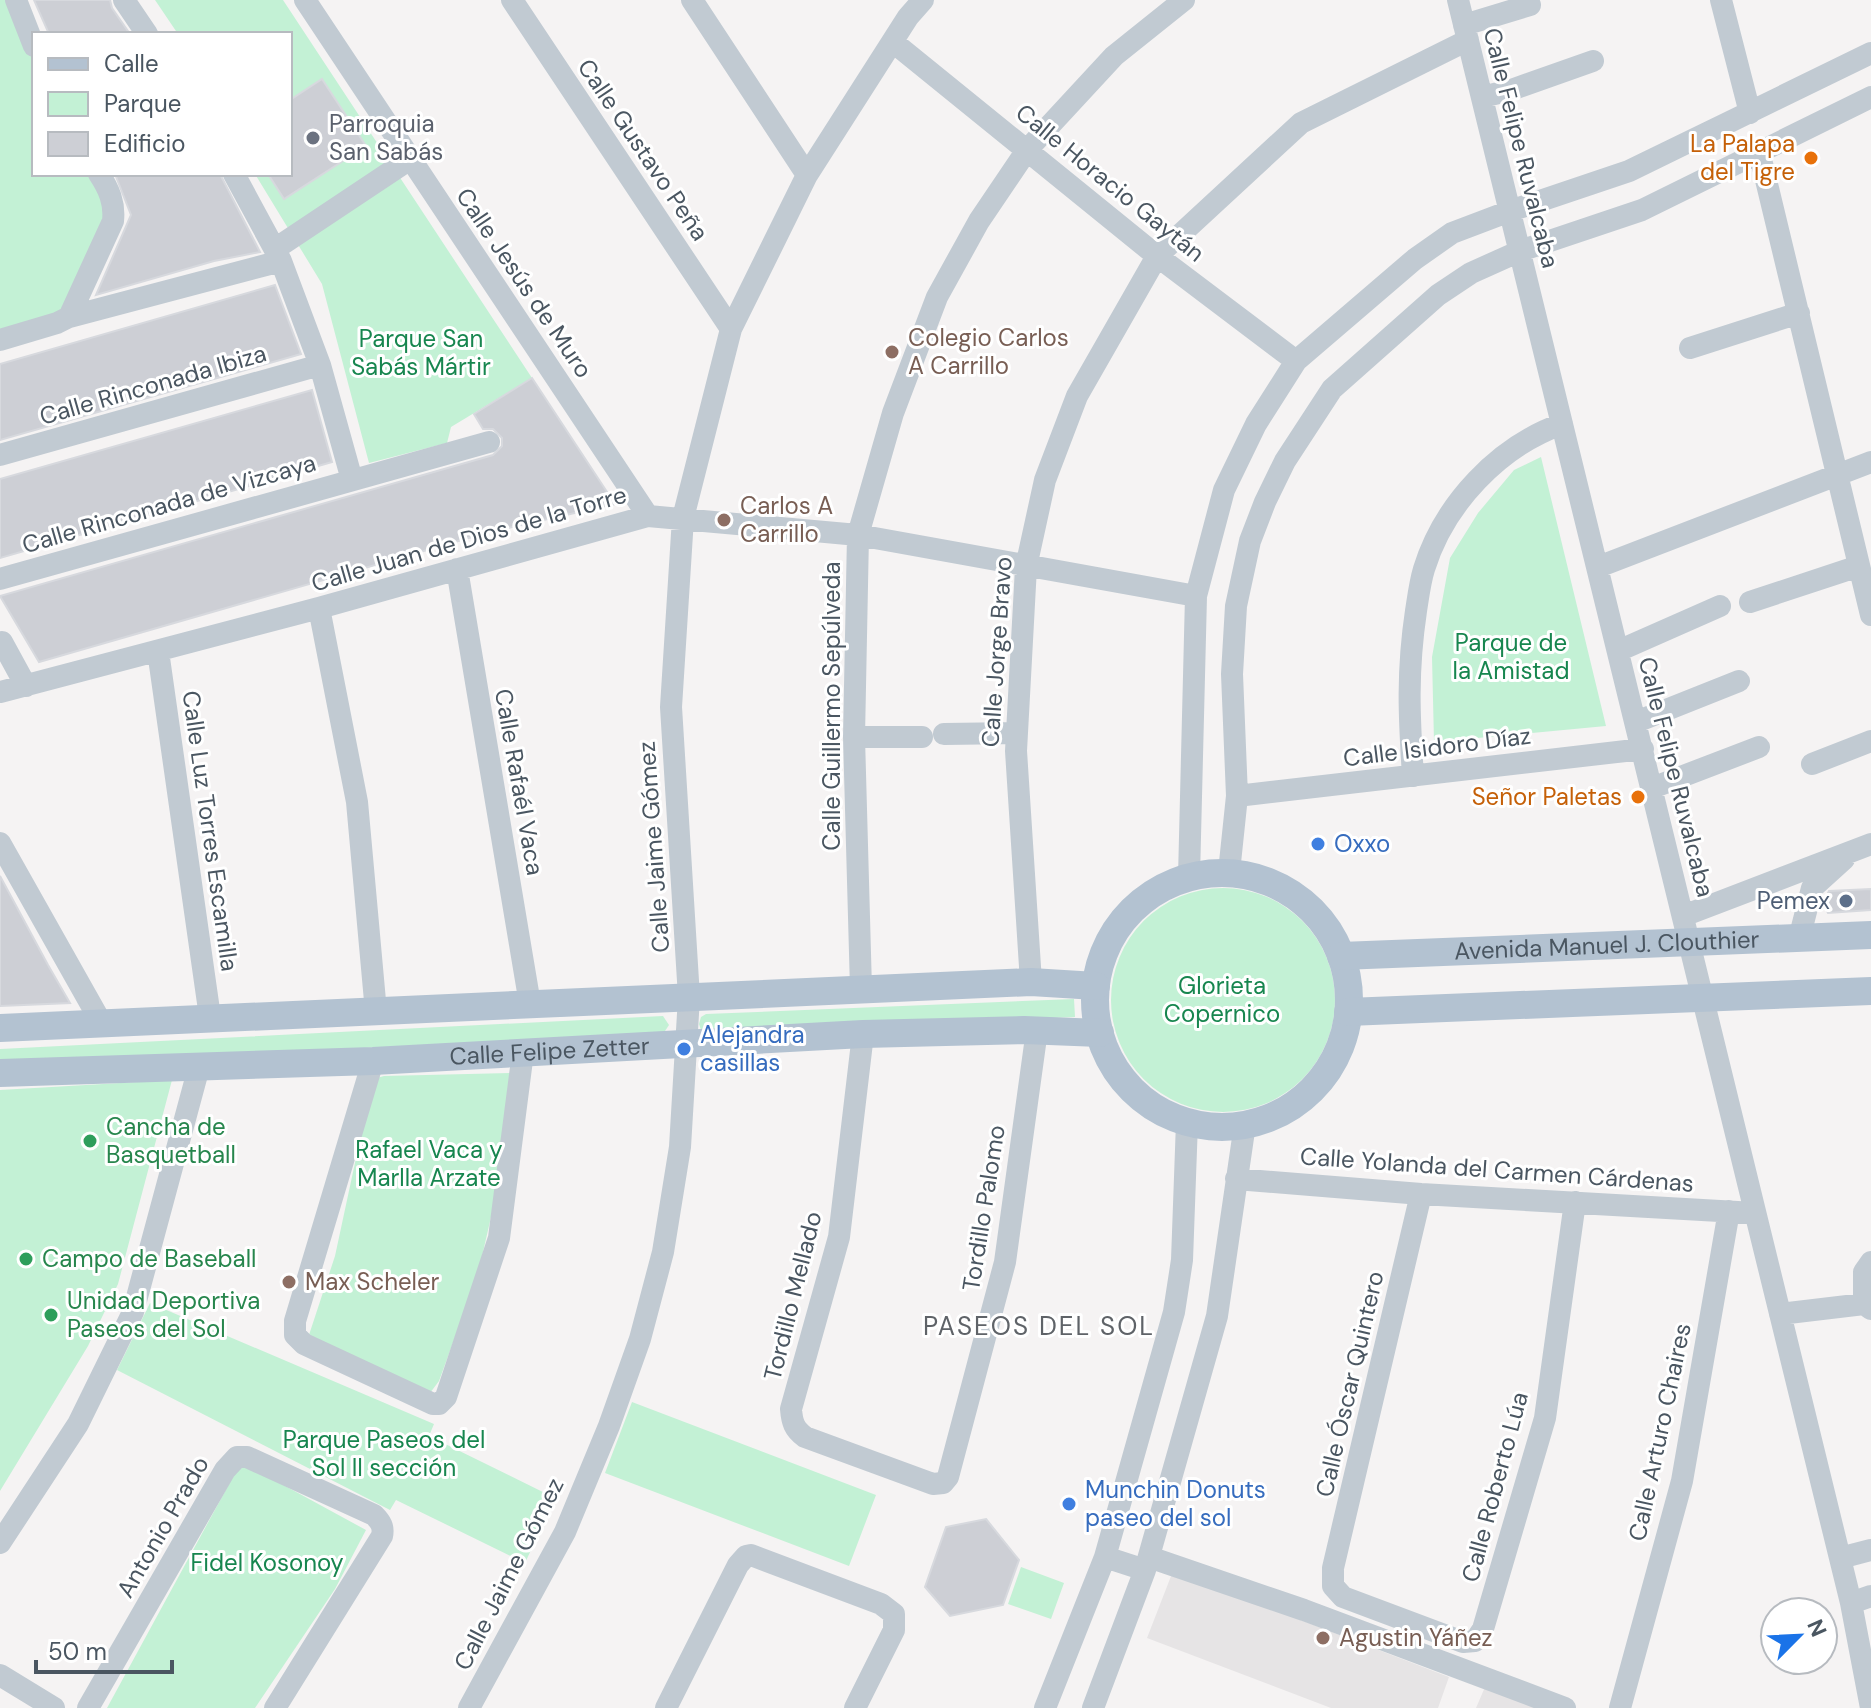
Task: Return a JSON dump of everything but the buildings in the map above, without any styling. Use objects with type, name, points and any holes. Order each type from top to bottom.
[{"type":"main road","points":[[1229,872],[1253,876],[1276,885],[1316,914],[1331,934],[1341,956],[1346,975],[1348,1012],[1343,1038],[1333,1062],[1317,1084],[1298,1102],[1275,1115],[1245,1124],[1218,1127],[1187,1122],[1163,1112],[1142,1098],[1124,1079],[1100,1033],[1096,986],[1103,956],[1116,929],[1136,906],[1161,888],[1189,877],[1229,872]]},
{"type":"main road","name":"Avenida Manuel J. Clouthier","points":[[1341,956],[1871,935]]},
{"type":"main road","name":"Calle Felipe Zetter","points":[[0,1028],[1031,982],[1096,986]]},
{"type":"main road","points":[[1348,1012],[1871,991]]},
{"type":"main road","name":"Calle Felipe Zetter","points":[[0,1073],[373,1061],[863,1034],[1037,1030],[1100,1033]]},
{"type":"street","points":[[16,0],[32,41]]},
{"type":"street","points":[[124,0],[146,32]]},
{"type":"street","name":"Calle Jesús de Muro","points":[[305,0],[648,516]]},
{"type":"street","name":"Calle Gustavo Peña","points":[[512,0],[731,329]]},
{"type":"street","points":[[692,0],[807,175]]},
{"type":"street","name":"Calle Jaime Gómez","points":[[469,1708],[565,1532],[609,1426],[640,1339],[663,1252],[680,1147],[689,997],[671,707],[683,518],[731,329],[807,175],[893,42],[902,9],[923,0]]},
{"type":"street","name":"Calle Guillermo Sepúlveda","points":[[861,989],[854,737],[858,535],[893,413],[937,297],[979,221],[1027,150],[1114,56],[1184,0]]},
{"type":"street","name":"Calle Felipe Ruvalcaba","points":[[1458,0],[1840,1558],[1861,1600],[1871,1708]]},
{"type":"street","points":[[1727,2],[1750,113]]},
{"type":"street","name":"Calle Jorge Bravo","points":[[1031,982],[1016,751],[1026,567],[1045,480],[1077,396],[1157,256],[1301,123],[1466,32],[1530,5]]},
{"type":"street","name":"Calle Horacio Gaytán","points":[[893,42],[1157,256],[1296,361]]},
{"type":"street","points":[[1189,877],[1196,596],[1224,490],[1256,424],[1296,361],[1430,246],[1452,233],[1629,171],[1871,53]]},
{"type":"street","points":[[1482,97],[1593,61]]},
{"type":"street","points":[[1229,872],[1237,796],[1232,674],[1236,606],[1250,541],[1285,461],[1332,389],[1448,288],[1471,273],[1520,251],[1642,210],[1871,97]]},
{"type":"street","points":[[1759,151],[1871,615]]},
{"type":"street","points":[[0,340],[278,255],[410,159]]},
{"type":"street","points":[[69,317],[113,221],[111,197],[100,176]]},
{"type":"street","points":[[235,176],[278,255],[320,365],[352,480]]},
{"type":"street","points":[[1690,348],[1799,313]]},
{"type":"street","name":"Calle Rinconada Ibiza","points":[[0,455],[320,365]]},
{"type":"street","points":[[1413,776],[1407,700],[1411,649],[1424,569],[1443,527],[1466,492],[1499,458],[1537,432],[1562,424]]},
{"type":"street","name":"Calle Rinconada de Vizcaya","points":[[0,579],[489,442]]},
{"type":"street","points":[[1598,567],[1871,462]]},
{"type":"street","name":"Calle Juan de Dios de la Torre","points":[[0,692],[319,608],[648,516],[858,535],[1196,596]]},
{"type":"street","points":[[1750,602],[1859,566]]},
{"type":"street","name":"Calle Rafaél Vaca","points":[[457,569],[530,1004]]},
{"type":"street","points":[[1618,651],[1720,606]]},
{"type":"street","points":[[319,608],[357,802],[376,1012]]},
{"type":"street","points":[[2,642],[26,686]]},
{"type":"street","name":"Calle Luz Torres Escamilla","points":[[158,651],[210,1017]]},
{"type":"street","points":[[1636,722],[1739,681]]},
{"type":"street","points":[[854,737],[1017,733]]},
{"type":"street","points":[[1812,764],[1871,741]]},
{"type":"street","points":[[1652,788],[1759,747]]},
{"type":"street","name":"Calle Isidoro Díaz","points":[[1237,796],[1643,749]]},
{"type":"street","points":[[0,843],[102,1024]]},
{"type":"street","points":[[1683,916],[1861,848]]},
{"type":"street","points":[[1799,939],[1812,888],[1861,848]]},
{"type":"street","name":"Tordillo Palomo","points":[[794,1428],[805,1437],[882,1468],[933,1484],[943,1483],[948,1477],[1005,1262],[1037,1030]]},
{"type":"street","name":"Tordillo Mellado","points":[[794,1428],[791,1409],[839,1237],[863,1034]]},
{"type":"street","points":[[373,1061],[295,1321],[295,1335],[304,1344],[428,1404],[439,1404],[446,1397],[499,1238],[523,1052]]},
{"type":"street","points":[[0,1543],[78,1424],[133,1312],[199,1067]]},
{"type":"street","points":[[1045,1708],[1105,1557],[1177,1298],[1182,1260],[1187,1122]]},
{"type":"street","points":[[1093,1708],[1147,1564],[1217,1316],[1245,1124]]},
{"type":"street","name":"Calle Yolanda del Carmen Cárdenas","points":[[1236,1179],[1421,1194],[1755,1213]]},
{"type":"street","name":"Calle Óscar Quintero","points":[[1333,1586],[1333,1568],[1421,1194]]},
{"type":"street","name":"Calle Roberto Lúa","points":[[1475,1641],[1483,1629],[1545,1418],[1575,1202]]},
{"type":"street","name":"Calle Arturo Chaires","points":[[1620,1708],[1682,1481],[1729,1211]]},
{"type":"street","points":[[1780,1314],[1868,1306],[1864,1272],[1871,1262]]},
{"type":"street","name":"Antonio Prado","points":[[88,1708],[225,1470],[237,1457],[256,1460],[374,1515],[382,1525],[382,1536],[275,1708]]},
{"type":"street","points":[[1840,1558],[1871,1550]]},
{"type":"street","points":[[666,1708],[738,1565],[746,1556],[756,1556],[881,1604],[894,1614],[894,1630],[855,1708]]},
{"type":"street","points":[[1105,1557],[1147,1564],[1304,1610],[1565,1708]]},
{"type":"street","points":[[1304,1610],[1333,1586],[1343,1597],[1463,1642],[1475,1641],[1487,1680]]},
{"type":"street","points":[[0,1675],[54,1708]]},
{"type":"shaded area","points":[[1173,1571],[1449,1677],[1438,1708],[1331,1708],[1147,1638]]},
{"type":"shaded area","points":[[1485,1687],[1537,1708],[1476,1708]]},
{"type":"green space","points":[[0,0],[12,0],[32,51],[32,176],[94,176],[110,202],[67,316],[0,340]]},
{"type":"green space","name":"Parque San Sabás Mártir","points":[[155,0],[283,0],[532,378],[451,427],[447,443],[369,463],[322,284],[256,176],[292,176],[292,32],[177,32]]},
{"type":"green space","name":"Parque de la Amistad","points":[[1541,457],[1606,726],[1434,742],[1432,657],[1450,558],[1478,513],[1514,470]]},
{"type":"green space","name":"Glorieta Copernico","points":[[1223,888],[1245,890],[1266,897],[1302,921],[1326,957],[1333,978],[1333,1022],[1326,1043],[1302,1079],[1266,1103],[1245,1110],[1223,1112],[1201,1110],[1180,1103],[1144,1079],[1120,1043],[1113,1022],[1111,1000],[1113,978],[1120,957],[1144,921],[1180,897],[1201,890]]},
{"type":"green space","points":[[1074,999],[1075,1017],[707,1033],[701,1030],[699,1024],[706,1014]]},
{"type":"green space","points":[[663,1016],[669,1025],[663,1034],[0,1065],[0,1049]]},
{"type":"green space","name":"Rafael Vaca y Marlla Arzate","points":[[512,1073],[501,1173],[478,1274],[439,1381],[430,1393],[308,1338],[335,1256],[373,1079],[384,1076]]},
{"type":"green space","name":"Unidad Deportiva Paseos del Sol","points":[[172,1080],[118,1284],[88,1346],[0,1491],[0,1090]]},
{"type":"green space","name":"Parque Paseos del Sol II sección","points":[[150,1303],[434,1424],[429,1436],[555,1498],[525,1563],[396,1500],[390,1510],[117,1370]]},
{"type":"green space","points":[[632,1402],[876,1495],[849,1566],[605,1473]]},
{"type":"green space","name":"Fidel Kosonoy","points":[[241,1462],[366,1530],[335,1589],[255,1708],[107,1708]]},
{"type":"green space","points":[[1021,1567],[1064,1583],[1051,1619],[1008,1604]]},
{"type":"place","name":"Parroquia San Sabás","points":[[313,138]]},
{"type":"place","name":"La Palapa del Tigre","points":[[1811,158]]},
{"type":"place","name":"Colegio Carlos A Carrillo","points":[[892,352]]},
{"type":"place","name":"Carlos A Carrillo","points":[[724,520]]},
{"type":"place","name":"Señor Paletas","points":[[1638,797]]},
{"type":"place","name":"Oxxo","points":[[1318,844]]},
{"type":"place","name":"Pemex","points":[[1846,901]]},
{"type":"place","name":"Alejandra casillas","points":[[684,1049]]},
{"type":"place","name":"Cancha de Basquetball","points":[[90,1141]]},
{"type":"place","name":"Campo de Baseball","points":[[26,1259]]},
{"type":"place","name":"Max Scheler","points":[[289,1282]]},
{"type":"place","name":"Unidad Deportiva Paseos del Sol","points":[[51,1315]]},
{"type":"place","name":"Munchin Donuts paseo del sol","points":[[1069,1504]]},
{"type":"place","name":"Agustin Yáñez","points":[[1323,1638]]},
{"type":"district","name":"PASEOS DEL SOL","points":[[1039,1326]]}]
